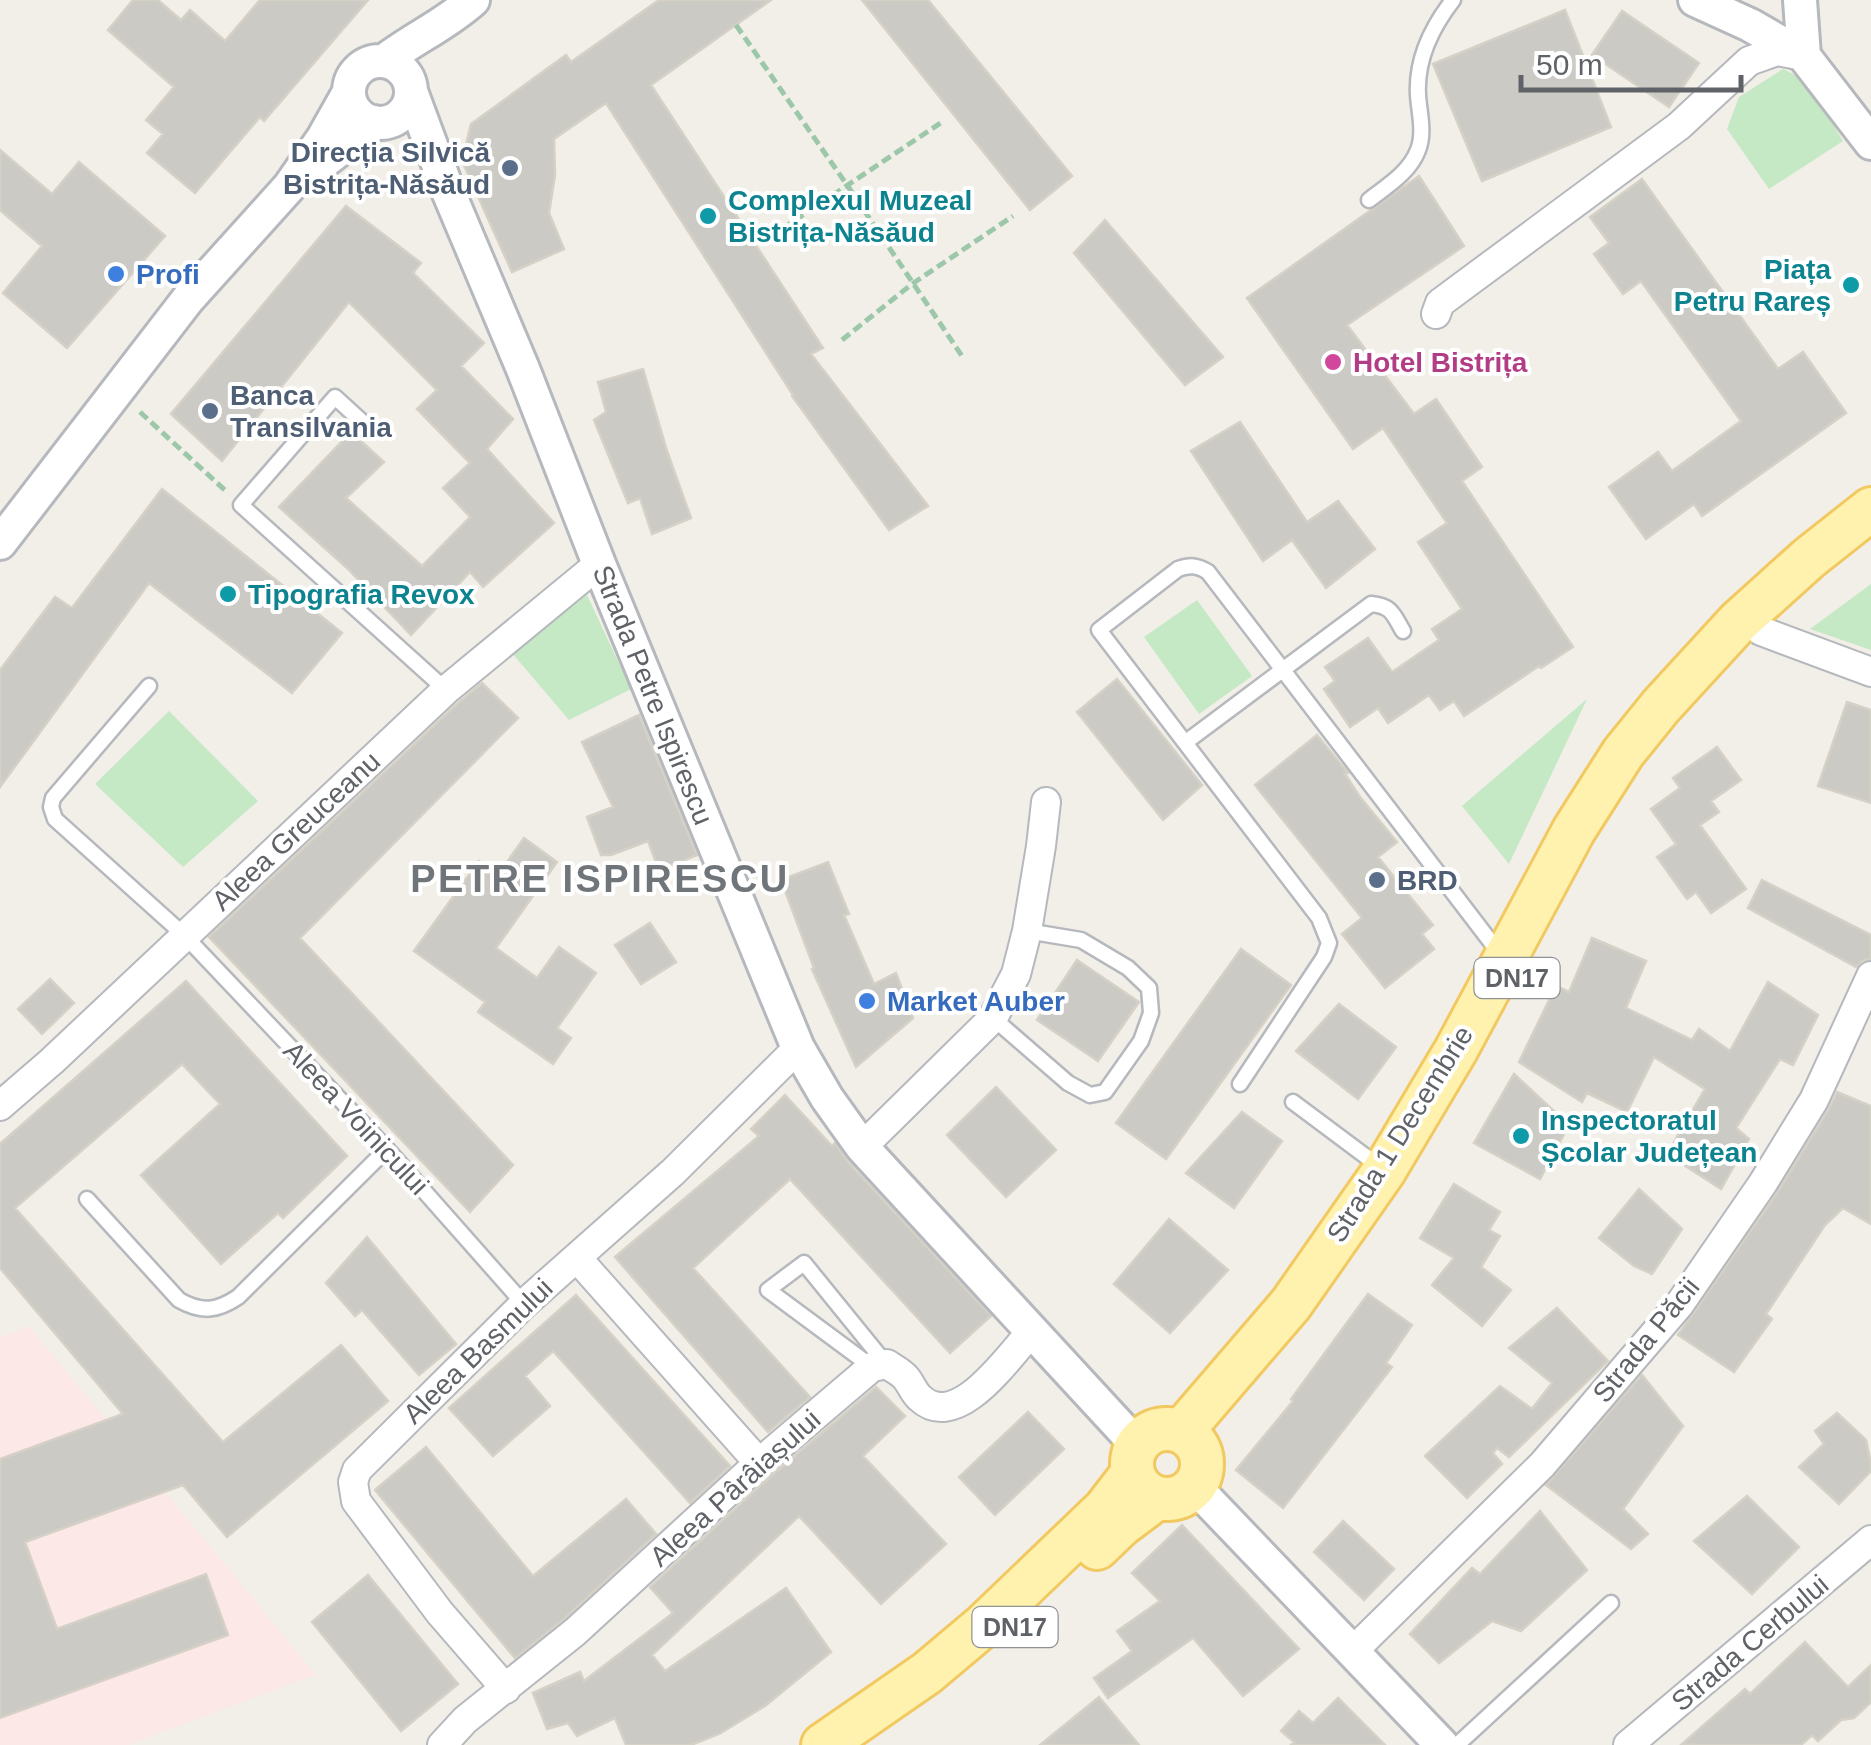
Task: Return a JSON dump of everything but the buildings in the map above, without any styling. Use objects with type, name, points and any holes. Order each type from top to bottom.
[{"type":"main road","name":"Strada 1 Decembrie","points":[[864,1745],[999,1642],[1121,1525],[1291,1304],[1384,1170],[1456,1050],[1574,830],[1623,753],[1739,621],[1809,558],[1871,510]]},
{"type":"main road","name":"Strada 1 Decembrie","points":[[824,1745],[927,1673],[984,1625],[1105,1508],[1167,1464],[1237,1397],[1306,1317],[1401,1182],[1473,1061],[1590,841],[1639,766],[1713,679],[1761,631],[1871,541]]},
{"type":"street","points":[[1695,0],[1804,56],[1871,143]]},
{"type":"street","points":[[1800,0],[1804,56]]},
{"type":"street","points":[[380,122],[360,115],[350,100],[350,83],[360,69],[384,61],[461,10]]},
{"type":"street","points":[[289,187],[380,122],[400,116],[426,60],[461,10]]},
{"type":"street","points":[[1436,314],[1440,303],[1679,126],[1749,61],[1777,51],[1804,56]]},
{"type":"street","points":[[384,61],[400,68],[411,88]]},
{"type":"street","name":"Strada Petre Ispirescu","points":[[411,88],[448,191],[798,1048],[827,1098],[862,1147],[1031,1332],[1167,1464],[1442,1745]]},
{"type":"street","points":[[0,543],[188,299],[289,187],[350,92]]},
{"type":"street","name":"Strada Petre Ispirescu","points":[[380,122],[420,156],[448,191]]},
{"type":"street","name":"Aleea Greuceanu","points":[[0,1106],[446,690],[599,564]]},
{"type":"street","points":[[1761,631],[1871,672]]},
{"type":"street","points":[[862,1147],[993,1018],[1016,974],[1028,930],[1046,802]]},
{"type":"street","name":"Strada Păcii","points":[[1352,1652],[1542,1465],[1680,1305],[1814,1100],[1871,976]]},
{"type":"street","name":"Aleea Basmului","points":[[506,1688],[440,1613],[356,1501],[352,1482],[357,1470],[524,1304],[673,1172],[798,1048]]},
{"type":"street","points":[[577,1258],[759,1463]]},
{"type":"street","points":[[879,1366],[904,1375],[920,1399],[937,1407],[953,1406],[970,1399],[1031,1332]]},
{"type":"street","name":"Aleea Pârâiașului","points":[[442,1745],[465,1720],[575,1632],[759,1463],[879,1366]]},
{"type":"street","name":"Strada Cerbului","points":[[1628,1745],[1871,1540]]},
{"type":"lane","points":[[1369,200],[1408,168],[1419,149],[1421,61],[1431,33],[1453,0]]},
{"type":"lane","points":[[370,429],[336,397],[242,505],[446,690]]},
{"type":"lane","points":[[1240,1084],[1324,957],[1329,943],[1319,918],[1099,630],[1178,569],[1199,566],[1208,572],[1504,958]]},
{"type":"lane","points":[[1186,742],[1371,604],[1384,605],[1392,611],[1404,630]]},
{"type":"lane","name":"Aleea Voinicului","points":[[149,686],[53,798],[55,820],[184,935],[387,1149],[524,1304]]},
{"type":"lane","points":[[993,1018],[1068,1083],[1090,1095],[1105,1092],[1141,1041],[1151,1013],[1149,988],[1128,968],[1081,940],[1028,930]]},
{"type":"lane","points":[[1292,1102],[1384,1170]]},
{"type":"lane","points":[[87,1199],[180,1300],[192,1308],[209,1309],[224,1306],[238,1296],[387,1149]]},
{"type":"lane","points":[[804,1263],[879,1366],[768,1290],[804,1263]]},
{"type":"lane","points":[[1457,1745],[1612,1603]]},
{"type":"path","points":[[736,25],[962,356]]},
{"type":"path","points":[[770,237],[942,122]]},
{"type":"path","points":[[842,340],[912,284],[1013,216]]},
{"type":"path","points":[[117,391],[242,505]]},
{"type":"shaded area","points":[[29,1326],[316,1675],[128,1745],[0,1745],[0,1337]]},
{"type":"green space","points":[[1783,69],[1807,81],[1843,141],[1769,189],[1727,129],[1739,97]]},
{"type":"green space","points":[[1871,584],[1871,650],[1810,629]]},
{"type":"green space","points":[[587,595],[631,689],[569,720],[512,653]]},
{"type":"green space","points":[[1197,600],[1252,676],[1199,714],[1144,637]]},
{"type":"green space","points":[[1587,699],[1509,864],[1462,806]]},
{"type":"green space","points":[[169,711],[258,801],[183,867],[95,784]]},
{"type":"place","name":"Direcția Silvică Bistrița-Năsăud","points":[[510,168]]},
{"type":"place","name":"Complexul Muzeal Bistrița-Năsăud","points":[[708,216]]},
{"type":"place","name":"Profi","points":[[116,274]]},
{"type":"place","name":"Piața Petru Rareș","points":[[1851,285]]},
{"type":"place","name":"Hotel Bistrița","points":[[1333,362]]},
{"type":"place","name":"Banca Transilvania","points":[[210,411]]},
{"type":"place","name":"Tipografia Revox","points":[[228,594]]},
{"type":"place","name":"BRD","points":[[1377,880]]},
{"type":"place","name":"Market Auber","points":[[867,1001]]},
{"type":"place","name":"Inspectoratul Școlar Județean","points":[[1521,1136]]},
{"type":"district","name":"PETRE ISPIRESCU","points":[[600,879]]}]
